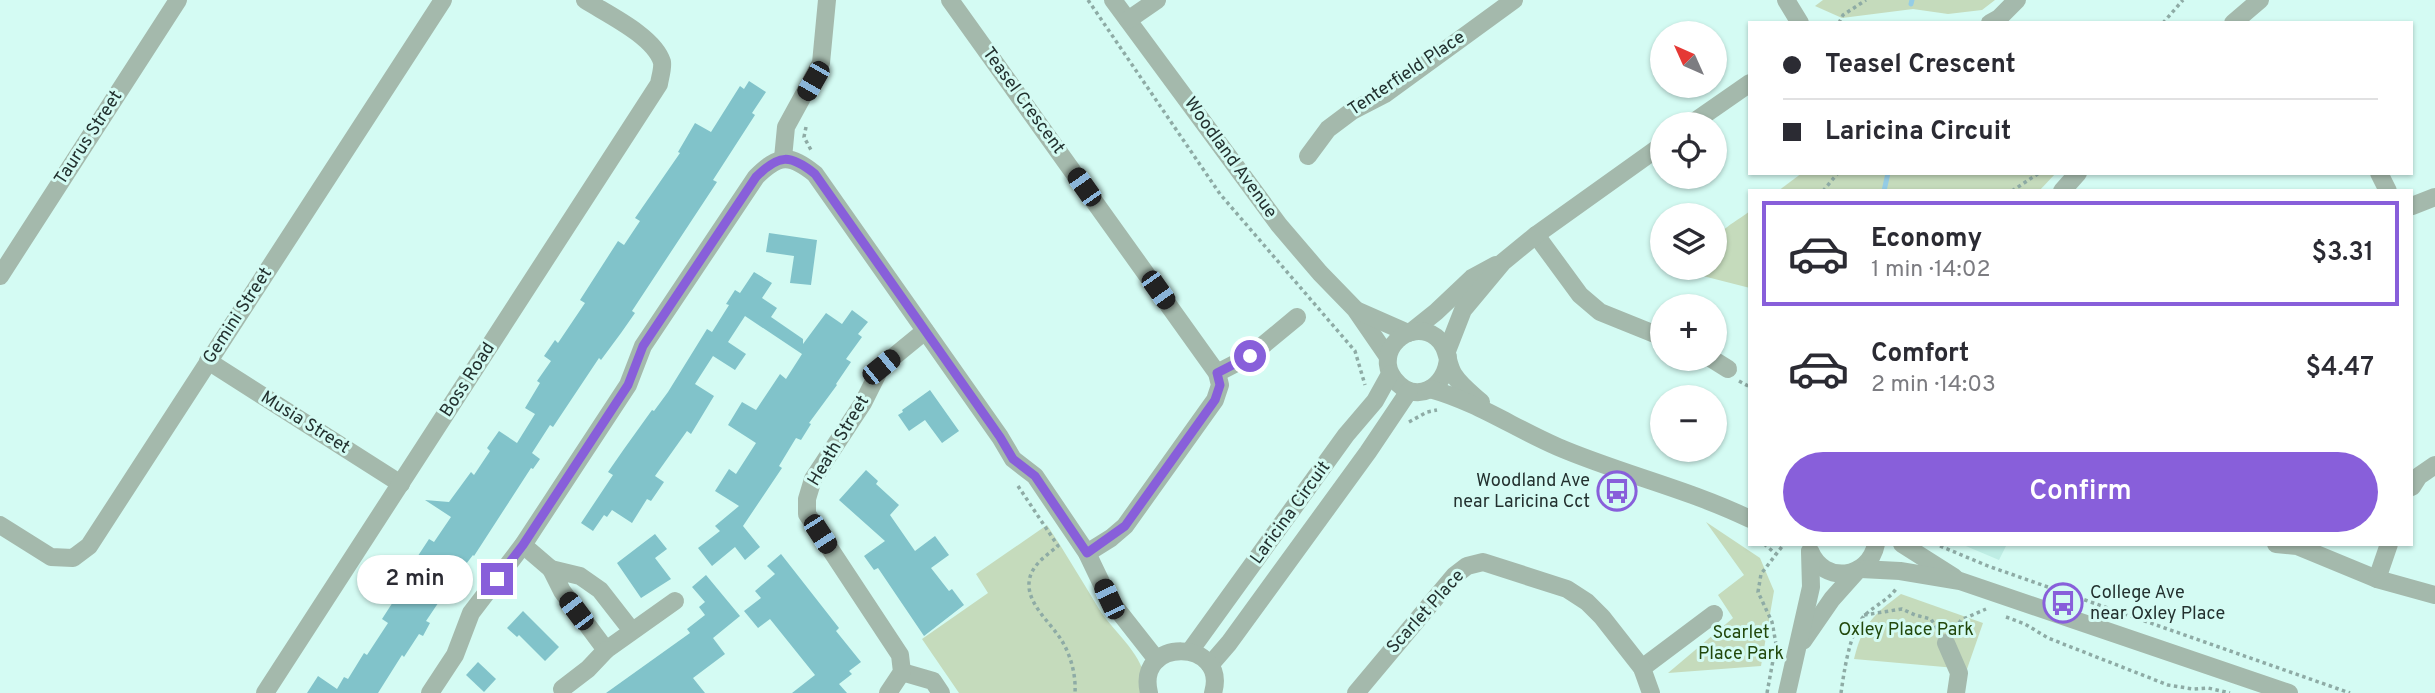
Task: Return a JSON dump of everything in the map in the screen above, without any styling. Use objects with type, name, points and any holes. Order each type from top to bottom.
[{"type":"street","name":"Taurus Street","points":[[0,276],[178,0]]},
{"type":"street","name":"Gemini Street","points":[[0,524],[51,556],[72,558],[89,545],[443,0]]},
{"type":"street","name":"Boss Road","points":[[265,693],[659,84],[663,65],[657,52],[644,38],[585,0]]},
{"type":"street","points":[[783,158],[786,127],[821,63],[827,0]]},
{"type":"street","name":"Teasel Crescent","points":[[950,0],[1217,373]]},
{"type":"street","name":"Woodland Avenue","points":[[1113,0],[1279,225],[1355,309],[1399,386],[1409,391],[1430,389],[1460,397],[1558,447],[1718,503],[1748,518]]},
{"type":"street","points":[[1128,20],[1157,0]]},
{"type":"street","name":"Tenterfield Place","points":[[1308,156],[1328,129],[1352,111],[1385,94],[1514,0]]},
{"type":"street","points":[[1786,0],[1799,21]]},
{"type":"street","points":[[1994,21],[2017,0]]},
{"type":"street","points":[[2235,21],[2260,0]]},
{"type":"street","points":[[1708,112],[1748,84]]},
{"type":"street","points":[[1430,389],[1443,379],[1448,368],[1447,354],[1463,310],[1503,262],[1536,235],[1650,154]]},
{"type":"street","points":[[430,693],[455,655],[471,613],[523,545],[628,385],[643,346],[756,177],[767,165],[783,158],[799,161],[815,174],[1013,459],[1035,476],[1087,553],[1109,599],[1157,660]]},
{"type":"street","points":[[2064,189],[2076,175]]},
{"type":"street","points":[[2413,206],[2435,197]]},
{"type":"street","points":[[1536,235],[1580,295],[1600,312],[1650,332]]},
{"type":"street","points":[[1389,365],[1394,342],[1436,312],[1472,278],[1503,262]]},
{"type":"street","name":"Woodland Avenue","points":[[1355,309],[1409,332],[1421,331],[1434,335],[1442,342],[1453,374],[1470,393],[1503,420]]},
{"type":"street","points":[[1087,553],[1125,526],[1215,400],[1220,385],[1217,373],[1250,356],[1297,317]]},
{"type":"street","name":"Heath Street","points":[[902,672],[900,654],[807,514],[807,499],[813,479],[863,403],[881,367],[925,331]]},
{"type":"street","name":"Musia Street","points":[[208,361],[401,484]]},
{"type":"street","name":"Laricina Circuit","points":[[1190,651],[1346,435],[1375,401],[1389,365]]},
{"type":"street","name":"Laricina Circuit","points":[[1210,665],[1229,643],[1368,452],[1409,391]]},
{"type":"street","points":[[2413,486],[2420,476],[2435,465]]},
{"type":"street","name":"Woodland Avenue","points":[[1718,503],[1748,505]]},
{"type":"street","points":[[523,545],[551,569],[562,591],[606,650]]},
{"type":"street","points":[[1799,646],[1832,599],[1871,558],[1875,546]]},
{"type":"street","points":[[1905,546],[1960,581]]},
{"type":"street","points":[[2297,546],[2377,579],[2435,595]]},
{"type":"street","points":[[2377,579],[2388,546]]},
{"type":"street","points":[[1807,547],[1815,561],[1827,571],[1842,575],[1859,570],[1899,571],[1960,581],[2289,693]]},
{"type":"street","points":[[1787,693],[1811,587],[1807,547]]},
{"type":"street","name":"Scarlet Place","points":[[1356,693],[1454,576],[1467,566],[1483,562],[1567,589],[1587,602],[1642,668],[1651,693]]},
{"type":"street","points":[[551,569],[580,576],[600,590],[632,631]]},
{"type":"street","points":[[562,689],[588,669],[606,650],[675,601]]},
{"type":"street","points":[[1642,668],[1714,614]]},
{"type":"street","points":[[1946,643],[1959,673],[1956,693]]},
{"type":"street","points":[[1150,693],[1150,671],[1157,660],[1173,651],[1190,651],[1210,665],[1214,676],[1213,693]]},
{"type":"street","points":[[888,693],[902,672],[933,681],[941,693]]},
{"type":"path","points":[[1088,0],[1220,194],[1355,351],[1367,393]]},
{"type":"path","points":[[1841,21],[1851,9],[1866,0]]},
{"type":"path","points":[[2165,21],[2183,0]]},
{"type":"path","points":[[1825,189],[1836,175]]},
{"type":"path","points":[[2015,189],[2036,175]]},
{"type":"path","points":[[1766,546],[1776,554]]},
{"type":"path","points":[[1767,693],[1776,643],[1772,622],[1758,592],[1761,574],[1782,546]]},
{"type":"path","points":[[1940,546],[1988,566],[2350,693]]},
{"type":"path","points":[[1841,693],[1845,663],[1864,615],[1891,596],[1900,582],[1899,571]]},
{"type":"path","points":[[1864,615],[1902,609],[1931,619],[1946,643],[1961,620],[1985,608],[1995,612]]},
{"type":"path","points":[[2005,616],[2048,638],[2168,685],[2193,689],[2208,688],[2230,693]]},
{"type":"path","points":[[2165,693],[2168,685]]},
{"type":"shaded area","points":[[1966,546],[2006,546],[1999,560]]},
{"type":"green space","points":[[1823,0],[1995,0],[1982,10],[1948,14],[1913,9],[1842,18],[1815,6]]},
{"type":"green space","points":[[1799,175],[2054,175],[2041,189],[1781,189]]},
{"type":"green space","points":[[1748,212],[1748,287],[1719,280],[1727,280],[1727,227]]},
{"type":"green space","name":"Scarlet Place Park","points":[[1706,522],[1760,558],[1774,591],[1761,666],[1668,673],[1733,618],[1718,595],[1744,575]]},
{"type":"green space","points":[[1047,525],[1099,609],[1137,658],[1145,680],[1145,693],[959,693],[922,639],[988,593],[976,574]]},
{"type":"green space","name":"Oxley Place Park","points":[[1901,594],[1983,623],[1967,669],[1854,659],[1870,621]]},
{"type":"building","points":[[749,81],[766,92],[752,113],[755,115],[713,180],[717,182],[632,311],[635,313],[601,360],[599,358],[553,427],[550,425],[532,453],[540,459],[533,469],[531,468],[474,556],[426,621],[430,623],[423,636],[419,634],[404,657],[402,655],[378,693],[307,693],[318,676],[337,689],[344,677],[348,679],[364,653],[367,655],[388,623],[382,619],[402,588],[396,584],[429,539],[434,542],[451,517],[425,500],[449,502],[471,472],[474,475],[499,431],[517,443],[535,414],[525,408],[540,383],[537,381],[551,361],[544,356],[555,340],[558,343],[585,303],[580,300],[618,241],[624,245],[640,221],[635,218],[680,153],[678,152],[695,123],[711,132],[740,86],[744,89]]},
{"type":"building","points":[[769,233],[817,240],[811,285],[790,283],[794,256],[766,252]]},
{"type":"building","points":[[754,272],[772,283],[762,298],[777,308],[771,317],[803,339],[803,344],[826,313],[842,324],[852,310],[868,322],[858,334],[862,337],[846,359],[851,362],[837,385],[809,423],[811,424],[801,440],[796,438],[779,466],[782,468],[743,526],[760,547],[745,560],[735,547],[712,566],[698,548],[720,531],[715,526],[739,506],[715,491],[729,469],[736,474],[756,443],[728,425],[742,402],[756,410],[780,374],[786,379],[802,354],[745,316],[728,342],[746,354],[735,370],[713,356],[695,384],[714,396],[691,434],[687,431],[655,476],[664,482],[651,501],[647,499],[632,523],[612,510],[607,517],[604,515],[593,531],[581,523],[613,475],[608,472],[668,392],[707,329],[712,332],[735,290],[740,293]]},
{"type":"building","points":[[930,390],[959,431],[942,443],[925,420],[909,431],[898,415]]},
{"type":"building","points":[[866,470],[878,481],[876,484],[899,505],[890,515],[915,551],[935,536],[949,555],[931,568],[964,605],[924,636],[878,568],[874,570],[864,556],[885,541],[839,500]]},
{"type":"building","points":[[655,534],[667,549],[655,558],[671,579],[641,598],[617,563]]},
{"type":"building","points":[[781,554],[839,628],[836,631],[861,662],[849,671],[852,674],[839,684],[847,693],[792,693],[815,675],[770,619],[758,628],[744,611],[761,598],[755,591],[775,574],[767,566]]},
{"type":"building","points":[[706,575],[740,616],[713,638],[725,654],[693,678],[705,693],[606,693],[690,633],[687,629],[705,615],[699,607],[705,602],[692,587]]},
{"type":"building","points":[[523,611],[559,647],[545,661],[519,635],[517,637],[507,628]]},
{"type":"building","points":[[478,662],[496,679],[484,692],[466,675]]},
{"type":"waterway","points":[[1911,4],[1912,0]]},
{"type":"waterway","points":[[1884,189],[1888,175]]},
{"type":"place","name":"Woodland Ave near Laricina Cct","points":[[1617,491]]},
{"type":"place","name":"College Ave near Oxley Place","points":[[2063,603]]},
{"type":"route","points":[[497,579],[523,545],[628,385],[643,346],[756,177],[767,165],[783,158],[799,161],[815,174],[1013,459],[1035,476],[1087,553],[1125,526],[1215,400],[1220,385],[1217,373],[1250,356]]}]
